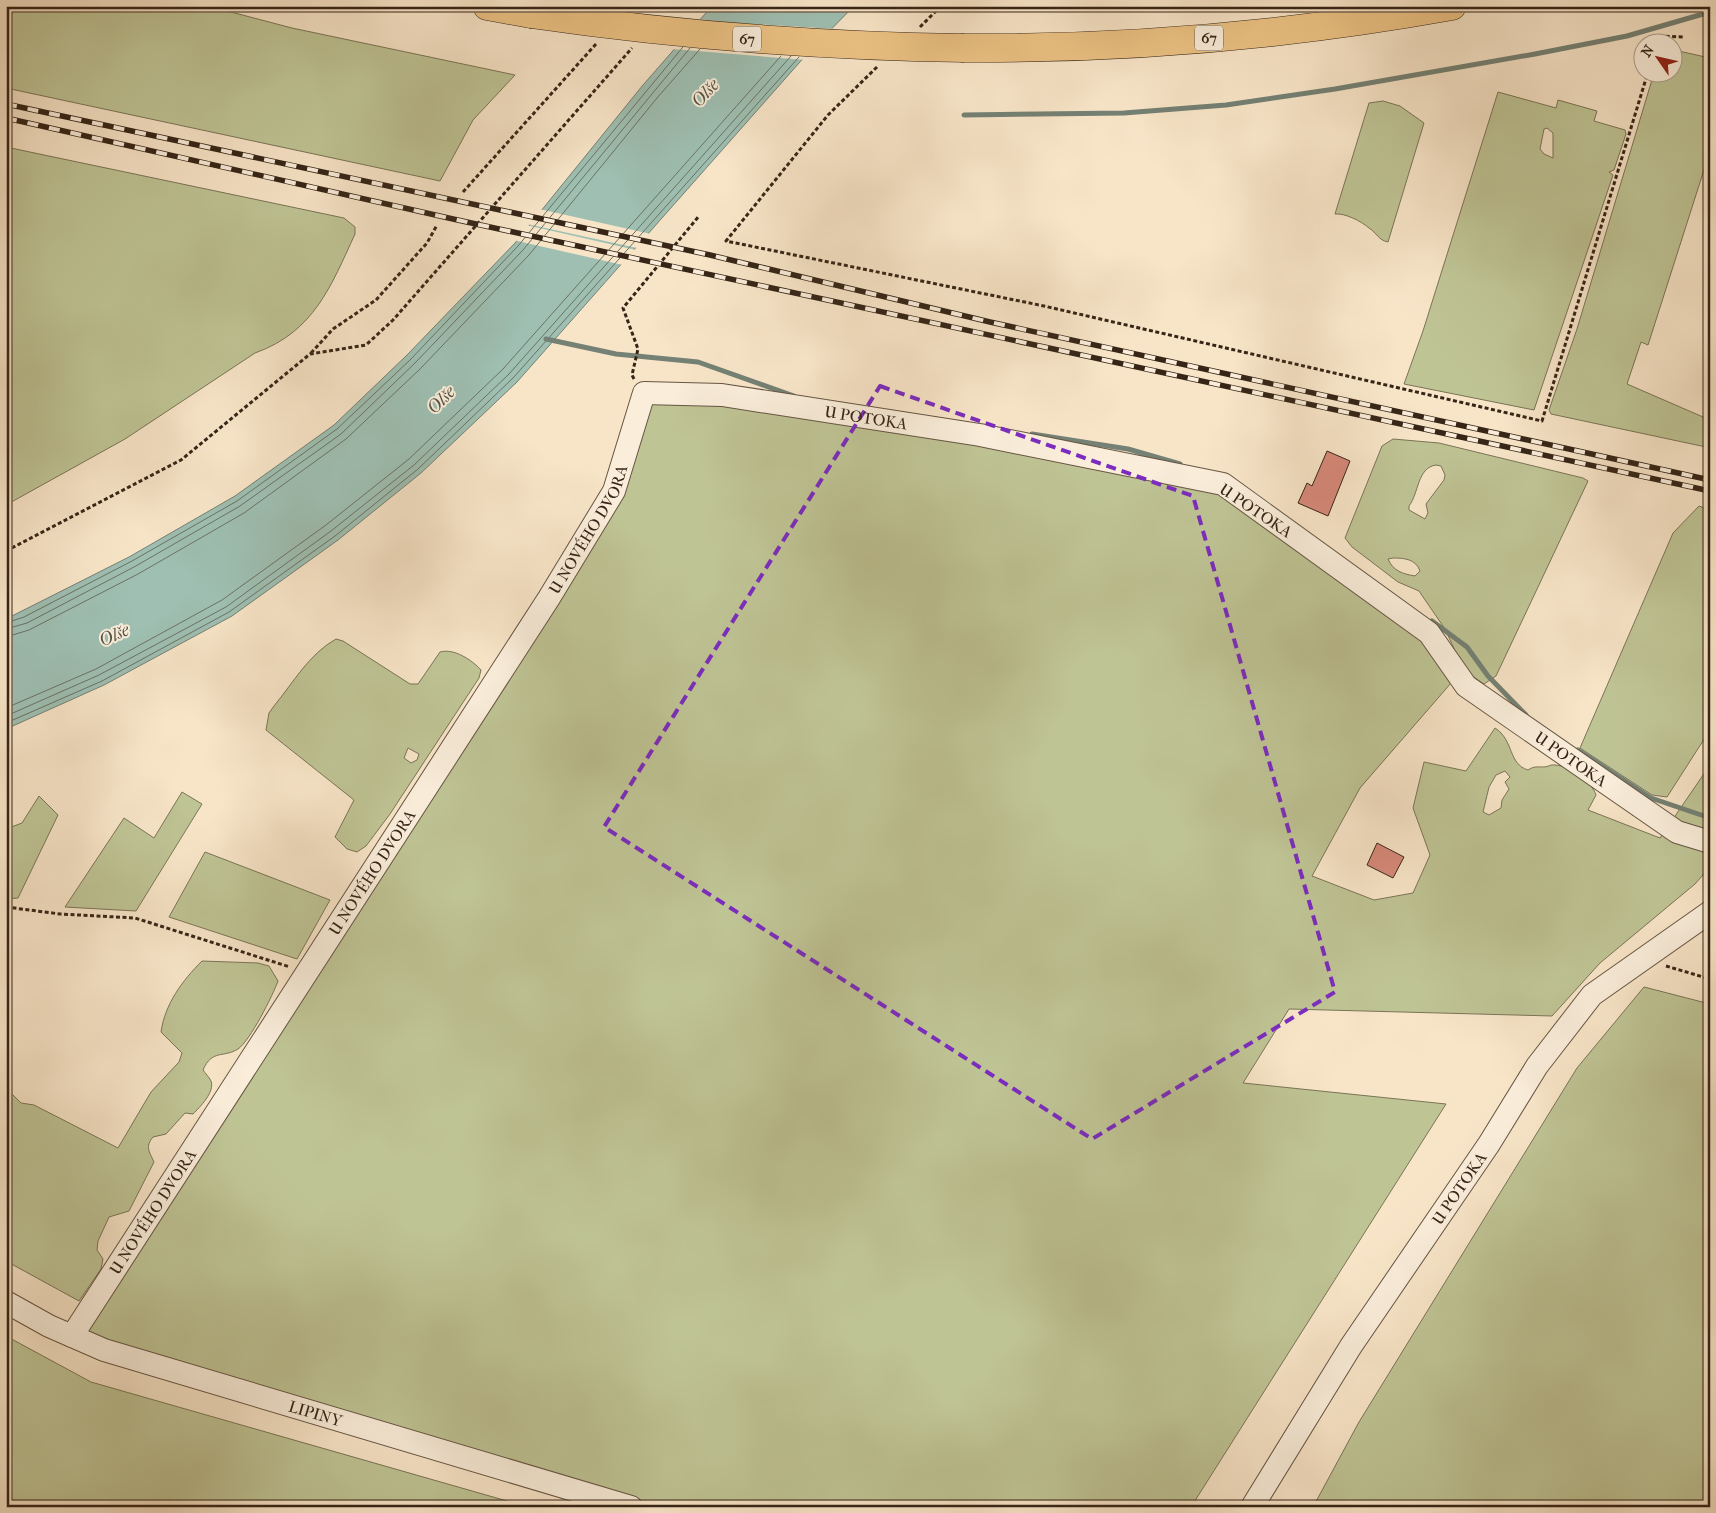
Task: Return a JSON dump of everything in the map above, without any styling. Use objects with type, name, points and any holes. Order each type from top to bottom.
[{"type":"main road","name":"67","points":[[487,6],[531,14],[637,28],[746,39],[830,45],[964,48],[1101,46],[1213,38],[1323,26],[1452,6]]},
{"type":"street","name":"U POTOKA","points":[[644,393],[722,395],[980,435],[1223,484],[1429,633],[1466,686],[1677,832],[1710,842]]},
{"type":"street","name":"U NOVÉHO DVORA","points":[[72,1336],[549,598],[614,490],[644,393]]},
{"type":"street","name":"U POTOKA","points":[[1252,1507],[1351,1346],[1489,1144],[1537,1066],[1592,995],[1710,912]]},
{"type":"street","name":"LIPINY","points":[[6,1302],[72,1336],[104,1350],[631,1507]]},
{"type":"path","points":[[913,33],[941,6]]},
{"type":"path","points":[[463,192],[600,39]]},
{"type":"path","points":[[310,354],[366,345],[393,320],[635,45]]},
{"type":"path","points":[[885,60],[828,114],[726,240],[1044,306],[1542,421],[1645,82]]},
{"type":"path","points":[[644,393],[632,375],[638,349],[623,308],[699,216]]},
{"type":"path","points":[[6,551],[180,460],[310,354],[333,329],[376,300],[427,243],[437,225]]},
{"type":"path","points":[[6,907],[60,914],[135,918],[307,972]]},
{"type":"path","points":[[1651,953],[1660,964],[1710,979]]},
{"type":"highlighted area","points":[[880,386],[1193,496],[1335,992],[1092,1139],[604,827]]},
{"type":"green space","points":[[6,6],[208,6],[292,28],[515,75],[473,120],[440,181],[6,88]]},
{"type":"green space","points":[[1684,52],[1710,58],[1710,151],[1648,345],[1641,342],[1627,384],[1710,420],[1710,438],[1706,447],[1551,414],[1549,410],[1577,329],[1651,82],[1684,82]]},
{"type":"green space","points":[[1498,92],[1556,108],[1558,100],[1597,111],[1594,121],[1625,130],[1626,134],[1614,170],[1609,172],[1613,175],[1534,410],[1404,384],[1423,331]],"holes":[[[1547,128],[1553,133],[1553,158],[1544,154],[1540,149],[1544,129]]]},
{"type":"green space","points":[[1383,101],[1400,106],[1424,123],[1388,242],[1382,240],[1366,225],[1357,220],[1335,214],[1369,103]]},
{"type":"green space","points":[[6,147],[344,218],[355,227],[355,234],[338,272],[318,305],[292,333],[275,344],[255,353],[125,439],[6,505]]},
{"type":"green space","points":[[644,393],[1223,484],[1429,633],[1458,675],[1360,788],[1312,876],[1374,900],[1413,893],[1430,855],[1413,808],[1424,762],[1466,771],[1495,728],[1501,733],[1517,763],[1522,767],[1528,770],[1534,767],[1554,765],[1567,768],[1585,780],[1594,790],[1596,795],[1588,810],[1660,838],[1710,765],[1710,867],[1695,884],[1600,963],[1552,1016],[1289,1009],[1243,1083],[1446,1104],[1191,1507],[631,1507],[72,1336],[614,491]],"holes":[[[1505,771],[1510,777],[1505,782],[1509,789],[1502,800],[1501,808],[1489,815],[1483,812],[1489,787],[1496,775]]]},
{"type":"green space","points":[[1393,439],[1439,443],[1583,478],[1588,481],[1496,676],[1484,684],[1471,675],[1458,657],[1445,629],[1419,591],[1398,582],[1352,547],[1345,538],[1382,446]],"holes":[[[1436,465],[1441,466],[1445,475],[1444,480],[1426,504],[1428,513],[1425,519],[1409,510],[1409,506],[1425,471]],[[1393,558],[1413,562],[1420,571],[1415,576],[1399,571],[1388,559]]]},
{"type":"green space","points":[[1699,506],[1710,510],[1710,730],[1667,797],[1652,795],[1580,748],[1673,533]]},
{"type":"green space","points":[[336,639],[343,641],[410,684],[418,684],[440,652],[445,651],[457,653],[473,662],[481,670],[479,678],[390,814],[366,846],[357,852],[347,849],[335,837],[354,800],[266,730],[269,713],[302,670],[326,645]],"holes":[[[408,748],[419,754],[417,760],[411,763],[404,758]]]},
{"type":"green space","points":[[182,792],[202,804],[136,911],[65,907],[124,818],[154,838]]},
{"type":"green space","points":[[39,796],[58,815],[18,898],[6,899],[6,829],[22,823]]},
{"type":"green space","points":[[205,852],[330,900],[297,959],[169,917]]},
{"type":"green space","points":[[202,961],[258,963],[269,966],[278,981],[261,1017],[243,1044],[233,1052],[214,1056],[207,1063],[203,1070],[212,1085],[203,1103],[193,1114],[185,1113],[166,1134],[153,1137],[151,1140],[149,1149],[154,1162],[129,1211],[109,1217],[98,1241],[97,1250],[103,1259],[101,1269],[79,1301],[6,1261],[6,1088],[21,1103],[34,1105],[118,1148],[151,1092],[179,1062],[182,1053],[161,1032],[163,1022],[175,994]]},
{"type":"green space","points":[[1644,987],[1710,1004],[1710,1507],[1313,1507],[1359,1422],[1577,1068]]},
{"type":"green space","points":[[6,1336],[91,1382],[528,1507],[6,1507]]},
{"type":"water","name":"Olše","points":[[712,6],[854,6],[807,54],[517,382],[421,473],[338,540],[232,616],[104,685],[6,729],[6,619],[129,557],[235,496],[334,425],[407,355],[515,243],[643,85]]},
{"type":"pier","points":[[698,19],[836,29],[806,60],[672,49]]},
{"type":"pier","points":[[539,209],[651,234],[637,248],[527,224]]},
{"type":"pier","points":[[526,225],[636,250],[623,265],[513,240]]},
{"type":"building","points":[[1327,451],[1350,461],[1328,516],[1298,503],[1307,483],[1312,486]]},
{"type":"building","points":[[1377,843],[1404,857],[1393,878],[1367,865]]},
{"type":"waterway","points":[[964,115],[1124,113],[1226,105],[1335,89],[1535,54],[1627,36],[1710,12]]},
{"type":"waterway","points":[[546,339],[616,354],[698,362],[794,396]]},
{"type":"waterway","points":[[1032,434],[1128,449],[1180,464]]},
{"type":"waterway","points":[[1432,621],[1467,647],[1488,676],[1526,715]]},
{"type":"waterway","points":[[1578,750],[1651,798],[1710,818]]},
{"type":"railway","points":[[6,104],[710,255],[990,322],[1710,480]]},
{"type":"railway","points":[[6,118],[453,219],[1710,491]]}]
